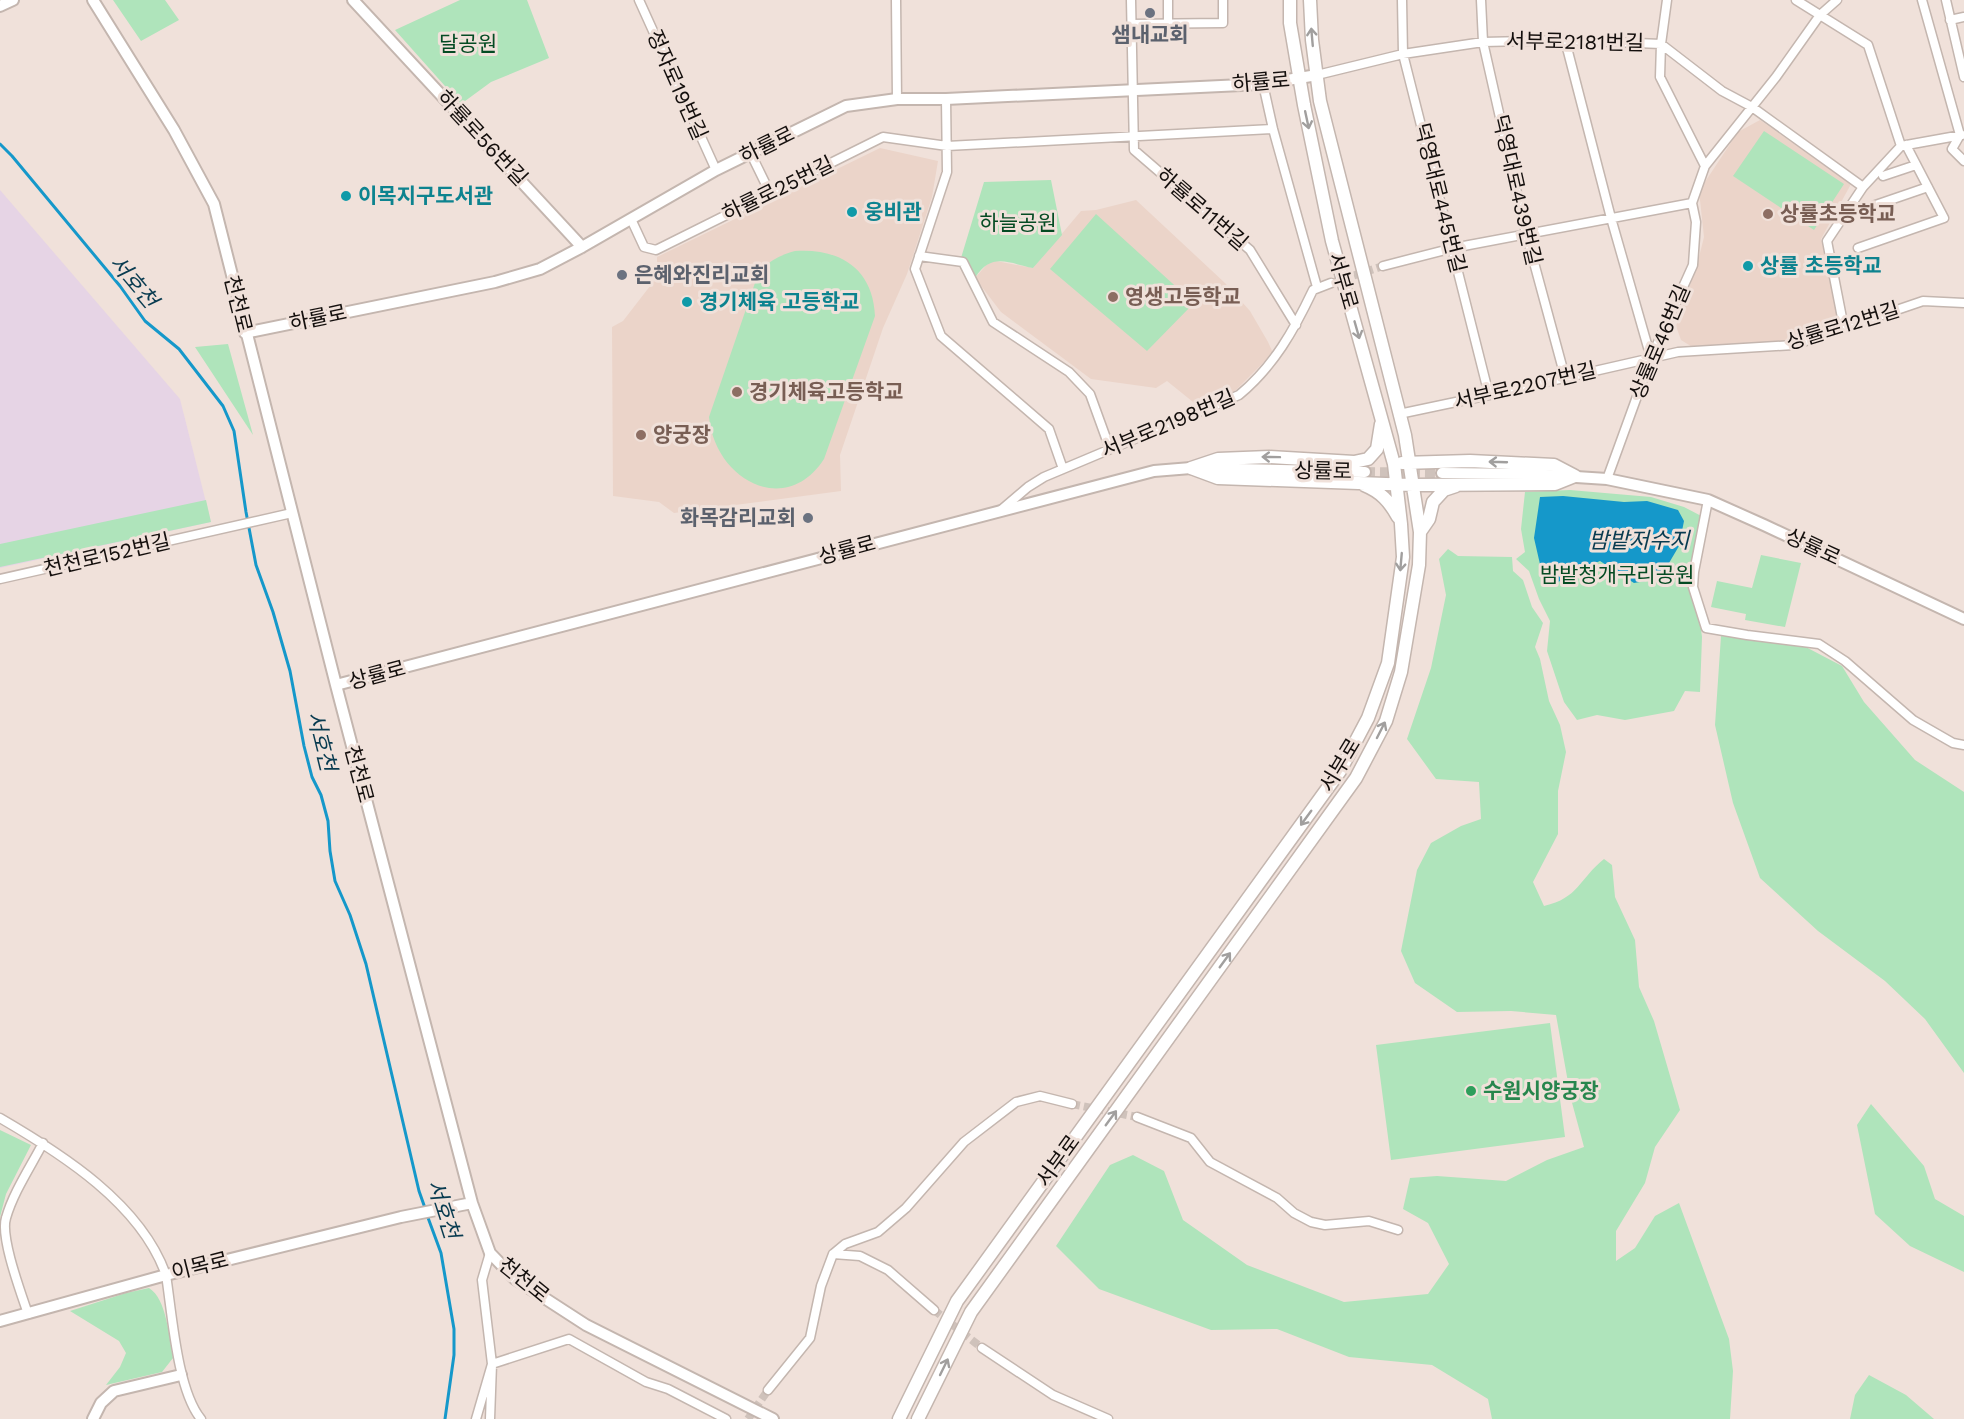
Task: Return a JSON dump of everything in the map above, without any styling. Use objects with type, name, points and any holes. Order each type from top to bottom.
[{"type":"main road","name":"서부로","points":[[899,1419],[957,1300],[1340,771],[1368,718],[1388,663],[1403,557],[1397,484],[1382,419],[1332,241],[1299,78],[1290,23],[1290,0]]},
{"type":"main road","name":"서부로","points":[[918,1419],[971,1312],[1356,778],[1386,721],[1401,672],[1419,565],[1420,532],[1399,414],[1320,101],[1310,0]]},
{"type":"main road","points":[[1191,468],[1218,459],[1258,457],[1354,462],[1368,459],[1377,449],[1382,419]]},
{"type":"main road","points":[[1394,464],[1409,461],[1470,461],[1554,465],[1575,476]]},
{"type":"main road","points":[[1191,468],[1218,477],[1363,478],[1397,484],[1555,484],[1575,476]]},
{"type":"main road","points":[[1363,478],[1389,502],[1401,524]]},
{"type":"main road","points":[[1420,532],[1429,519],[1433,502],[1444,490],[1461,484]]},
{"type":"street","points":[[0,6],[14,0]]},
{"type":"street","name":"천천로","points":[[93,0],[174,130],[214,204],[336,686],[472,1203],[490,1253],[515,1279],[586,1325],[772,1419]]},
{"type":"street","name":"정자로19번길","points":[[639,0],[716,171]]},
{"type":"street","points":[[896,0],[897,99]]},
{"type":"street","name":"하률로11번길","points":[[1131,0],[1134,150],[1250,250],[1296,325]]},
{"type":"street","points":[[1168,0],[1168,23]]},
{"type":"street","points":[[1131,24],[1223,23],[1223,0]]},
{"type":"street","name":"덕영대로445번길","points":[[1402,0],[1403,54],[1489,395]]},
{"type":"street","name":"덕영대로439번길","points":[[1481,0],[1483,42],[1526,233],[1565,377]]},
{"type":"street","points":[[1667,0],[1661,44],[1660,77],[1705,166]]},
{"type":"street","points":[[1796,0],[1868,45],[1904,146],[1944,218],[1858,248]]},
{"type":"street","points":[[1383,266],[1526,233],[1692,203],[1705,166],[1820,15],[1837,0]]},
{"type":"street","points":[[1922,0],[1962,135]]},
{"type":"street","points":[[1946,0],[1961,55],[1964,77]]},
{"type":"street","name":"하률로56번길","points":[[359,3],[582,247]]},
{"type":"street","points":[[1950,20],[1964,17]]},
{"type":"street","points":[[1565,40],[1611,218],[1651,358]]},
{"type":"street","name":"서부로2181번길","points":[[1317,75],[1403,54],[1483,42],[1565,40],[1661,44],[1722,92],[1752,107],[1863,187]]},
{"type":"street","name":"하률로","points":[[245,333],[495,282],[540,269],[716,171],[846,106],[897,99],[946,99],[1263,84],[1317,75]]},
{"type":"street","points":[[1263,84],[1273,129],[1317,287],[1330,283]]},
{"type":"street","points":[[946,99],[947,172],[915,269],[941,336],[1049,429],[1063,469]]},
{"type":"street","name":"하률로25번길","points":[[631,219],[644,248],[656,250],[883,137],[947,146],[1273,129]]},
{"type":"street","points":[[1844,328],[1827,241],[1863,187],[1904,146],[1962,135]]},
{"type":"street","points":[[1962,135],[1952,149],[1964,161]]},
{"type":"street","points":[[751,154],[770,194]]},
{"type":"street","points":[[1883,176],[1916,165]]},
{"type":"street","points":[[1858,211],[1928,187]]},
{"type":"street","name":"상률로46번길","points":[[1607,479],[1651,358],[1693,265],[1696,222],[1692,203]]},
{"type":"street","points":[[920,256],[963,262],[993,322],[1069,372],[1090,394],[1110,449]]},
{"type":"street","name":"서부로2198번길","points":[[1001,510],[1028,487],[1063,469],[1239,395],[1255,382],[1273,361],[1296,325],[1313,290],[1317,287]]},
{"type":"street","name":"상률로12번길","points":[[1651,358],[1678,352],[1794,345],[1923,302],[1964,303]]},
{"type":"street","name":"서부로2207번길","points":[[1399,414],[1651,358]]},
{"type":"street","name":"상률로","points":[[336,686],[1001,510],[1154,471],[1191,468]]},
{"type":"street","name":"상률로","points":[[1442,473],[1575,476],[1607,479],[1708,500],[1964,619]]},
{"type":"street","points":[[1708,500],[1693,587],[1706,628],[1819,644],[1845,661],[1913,720],[1953,743],[1964,745]]},
{"type":"street","name":"천천로152번길","points":[[0,579],[292,513]]},
{"type":"street","points":[[768,1390],[810,1338],[821,1287],[833,1254],[845,1244],[878,1232],[906,1208],[964,1142],[1016,1102],[1040,1096],[1072,1104]]},
{"type":"street","points":[[1137,1117],[1191,1138],[1210,1162],[1277,1197],[1294,1213],[1311,1222],[1325,1225],[1369,1221],[1398,1230]]},
{"type":"street","points":[[0,1118],[43,1143],[97,1182],[142,1230],[161,1260],[166,1275],[182,1375],[196,1413],[201,1419]]},
{"type":"street","points":[[28,1314],[9,1255],[5,1221],[43,1143]]},
{"type":"street","name":"이목로","points":[[0,1322],[166,1275],[400,1217],[472,1203]]},
{"type":"street","points":[[490,1253],[482,1280],[492,1365],[490,1419]]},
{"type":"street","points":[[833,1254],[860,1256],[888,1270],[934,1310]]},
{"type":"street","points":[[492,1365],[569,1339],[646,1382],[668,1389],[726,1419]]},
{"type":"street","points":[[982,1348],[1053,1395],[1108,1419]]},
{"type":"street","points":[[476,1419],[492,1365]]},
{"type":"street","points":[[93,1419],[101,1403],[114,1391],[182,1375]]},
{"type":"shaded area","name":"상률초등학교","points":[[1760,120],[1851,184],[1821,239],[1840,324],[1788,341],[1694,348],[1681,340],[1676,326],[1704,237],[1699,191],[1738,132]]},
{"type":"shaded area","name":"경기체육고등학교","points":[[880,148],[938,161],[932,197],[907,274],[883,328],[840,455],[841,491],[674,513],[659,502],[613,496],[612,327],[623,321],[657,277],[657,257]]},
{"type":"shaded area","points":[[0,190],[180,399],[211,522],[0,568]]},
{"type":"shaded area","name":"영생고등학교","points":[[1136,200],[1225,283],[1250,311],[1268,342],[1273,353],[1235,391],[1198,406],[1167,381],[1156,388],[1091,379],[1001,312],[975,278],[988,263],[996,261],[1033,268],[1081,211],[1096,210]]},
{"type":"green space","points":[[113,0],[165,0],[179,20],[141,41]]},
{"type":"green space","name":"달공원","points":[[460,0],[527,0],[549,58],[491,82],[461,104],[395,30]]},
{"type":"green space","points":[[1764,131],[1844,184],[1814,230],[1733,176]]},
{"type":"green space","name":"하늘공원","points":[[1051,180],[1062,235],[1033,268],[1008,262],[994,262],[981,270],[975,278],[961,258],[984,182]]},
{"type":"green space","points":[[1096,214],[1194,303],[1147,351],[1050,269]]},
{"type":"green space","points":[[795,251],[826,253],[851,264],[868,285],[875,316],[824,459],[808,477],[791,486],[772,488],[754,484],[738,474],[724,458],[714,439],[709,417],[756,280],[772,261]]},
{"type":"green space","points":[[228,344],[253,435],[195,347]]},
{"type":"green space","name":"밤밭청개구리공원","points":[[1570,490],[1651,497],[1684,507],[1709,520],[1700,554],[1696,592],[1702,637],[1700,692],[1685,691],[1674,711],[1625,720],[1597,715],[1577,720],[1564,702],[1547,651],[1550,621],[1529,571],[1516,559],[1525,552],[1521,529],[1525,492]]},
{"type":"green space","points":[[206,500],[211,522],[0,567],[0,544]]},
{"type":"green space","points":[[1448,549],[1458,556],[1512,557],[1513,571],[1523,580],[1532,607],[1543,623],[1535,647],[1540,659],[1549,701],[1560,725],[1566,752],[1558,791],[1558,834],[1533,882],[1544,906],[1556,903],[1572,893],[1604,859],[1612,865],[1615,897],[1635,940],[1639,987],[1654,1021],[1680,1110],[1655,1147],[1645,1183],[1616,1231],[1616,1261],[1635,1248],[1655,1216],[1679,1203],[1729,1339],[1733,1371],[1730,1419],[1492,1419],[1488,1399],[1432,1365],[1349,1357],[1277,1329],[1211,1330],[1099,1289],[1056,1246],[1110,1165],[1133,1155],[1164,1171],[1183,1220],[1247,1265],[1344,1302],[1428,1294],[1449,1264],[1428,1223],[1403,1209],[1410,1178],[1437,1176],[1506,1181],[1547,1160],[1584,1147],[1571,1099],[1556,1015],[1511,1011],[1457,1012],[1415,983],[1401,951],[1417,870],[1431,843],[1461,826],[1481,819],[1479,782],[1436,779],[1407,739],[1431,668],[1446,595],[1439,559]]},
{"type":"green space","points":[[1761,555],[1801,563],[1785,627],[1745,620],[1746,614],[1711,607],[1717,581],[1752,588]]},
{"type":"green space","points":[[1721,636],[1800,644],[1842,666],[1864,702],[1915,760],[1964,792],[1964,1073],[1925,1019],[1885,981],[1818,931],[1760,878],[1733,803],[1715,725]]},
{"type":"green space","name":"수원시양궁장","points":[[1550,1023],[1565,1137],[1391,1160],[1376,1045]]},
{"type":"green space","points":[[1871,1104],[1924,1166],[1935,1199],[1964,1216],[1964,1272],[1910,1246],[1875,1214],[1857,1125]]},
{"type":"green space","points":[[0,1130],[31,1145],[6,1194],[0,1217]]},
{"type":"green space","points":[[149,1288],[160,1301],[173,1358],[162,1372],[106,1385],[120,1367],[126,1353],[119,1341],[70,1311]]},
{"type":"green space","points":[[1869,1375],[1906,1395],[1934,1419],[1850,1419],[1855,1395]]},
{"type":"water","name":"밤밭저수지","points":[[1563,496],[1624,502],[1647,501],[1678,510],[1684,521],[1679,546],[1669,563],[1651,580],[1634,583],[1600,561],[1570,574],[1557,583],[1547,580],[1542,573],[1534,538],[1540,497]]},
{"type":"waterway","name":"서호천","points":[[0,144],[120,286],[145,321],[179,349],[223,406],[234,431],[256,565],[273,612],[290,671],[304,746],[312,777],[321,795],[328,821],[335,881],[350,915],[366,964],[419,1191],[425,1208]]},
{"type":"waterway","name":"서호천","points":[[427,1215],[441,1253],[454,1329],[454,1355],[445,1419]]},
{"type":"tunnel","points":[[1331,283],[1383,266]]},
{"type":"tunnel","points":[[1365,472],[1442,473]]},
{"type":"tunnel","points":[[1072,1104],[1137,1117]]},
{"type":"tunnel","points":[[934,1310],[982,1348]]},
{"type":"tunnel","points":[[748,1419],[768,1390]]},
{"type":"place","name":"샘내교회","points":[[1150,13]]},
{"type":"place","name":"이목지구도서관","points":[[346,196]]},
{"type":"place","name":"웅비관","points":[[852,212]]},
{"type":"place","name":"상률초등학교","points":[[1768,214]]},
{"type":"place","name":"상률 초등학교","points":[[1748,266]]},
{"type":"place","name":"은혜와진리교회","points":[[622,275]]},
{"type":"place","name":"영생고등학교","points":[[1113,297]]},
{"type":"place","name":"경기체육 고등학교","points":[[687,302]]},
{"type":"place","name":"경기체육고등학교","points":[[737,392]]},
{"type":"place","name":"양궁장","points":[[641,435]]},
{"type":"place","name":"화목감리교회","points":[[808,518]]},
{"type":"place","name":"수원시양궁장","points":[[1471,1091]]}]
